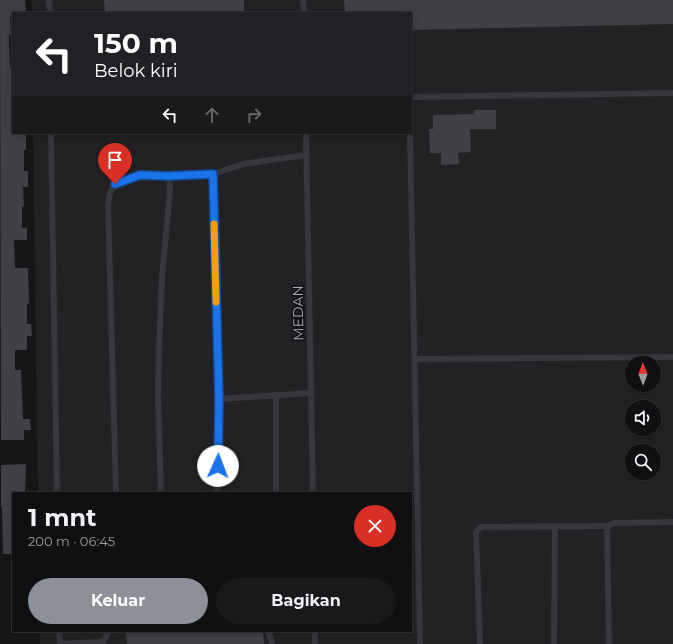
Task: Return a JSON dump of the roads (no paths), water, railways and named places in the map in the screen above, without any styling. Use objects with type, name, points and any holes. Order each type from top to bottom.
[{"type":"lane","points":[[49,0],[50,12]]},
{"type":"lane","points":[[303,0],[304,12]]},
{"type":"lane","points":[[412,97],[673,93]]},
{"type":"lane","points":[[52,134],[57,492]]},
{"type":"lane","name":"MEDAN","points":[[306,134],[313,492]]},
{"type":"lane","points":[[410,134],[420,644]]},
{"type":"lane","points":[[116,492],[108,205],[110,193],[115,184],[140,175],[169,176],[213,174],[243,164],[306,155]]},
{"type":"lane","points":[[213,174],[219,399],[217,492]]},
{"type":"lane","points":[[160,492],[158,395],[159,348],[162,277],[170,191],[169,176]]},
{"type":"lane","points":[[415,359],[673,357]]},
{"type":"lane","points":[[219,399],[311,393]]},
{"type":"lane","points":[[276,395],[276,492]]},
{"type":"lane","points":[[480,644],[476,532],[481,527],[607,526],[614,522],[673,522]]},
{"type":"lane","points":[[607,526],[609,644]]},
{"type":"lane","points":[[554,644],[555,527]]},
{"type":"lane","points":[[59,632],[60,644],[102,643],[108,632]]},
{"type":"lane","points":[[268,632],[272,639],[272,644]]},
{"type":"lane","points":[[315,632],[315,644]]}]
